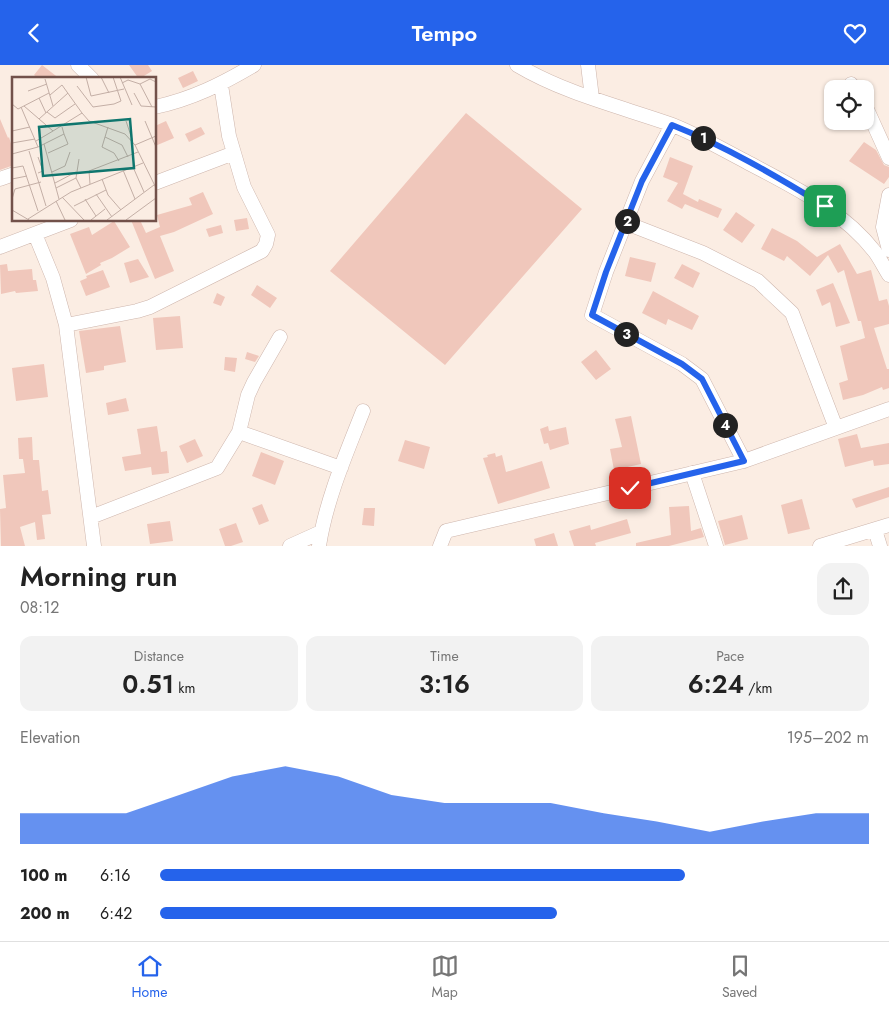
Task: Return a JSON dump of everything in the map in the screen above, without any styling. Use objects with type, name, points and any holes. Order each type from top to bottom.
[{"type":"street","points":[[78,65],[90,77]]},
{"type":"street","points":[[156,107],[175,102],[221,85],[254,65]]},
{"type":"street","points":[[517,65],[567,89],[696,135],[796,188],[825,206],[853,229],[874,252],[889,275]]},
{"type":"street","points":[[588,65],[592,98]]},
{"type":"street","points":[[66,325],[150,307],[262,251],[268,235],[244,187],[229,136],[221,85]]},
{"type":"street","points":[[672,125],[642,181],[606,272],[592,315],[682,364],[702,379],[744,461]]},
{"type":"street","points":[[874,125],[889,158]]},
{"type":"street","points":[[156,183],[234,153]]},
{"type":"street","points":[[0,179],[12,175]]},
{"type":"street","points":[[889,195],[883,227],[889,250]]},
{"type":"street","points":[[0,247],[68,221]]},
{"type":"street","points":[[626,223],[703,253],[758,281],[792,313],[836,428]]},
{"type":"street","points":[[35,234],[53,279],[66,325],[94,546]]},
{"type":"street","points":[[91,517],[217,468],[239,432],[248,395],[280,337]]},
{"type":"street","points":[[440,546],[446,531],[744,461],[889,409]]},
{"type":"street","points":[[290,546],[320,539],[341,468],[364,411]]},
{"type":"street","points":[[239,432],[341,468]]},
{"type":"street","points":[[692,473],[716,546]]},
{"type":"street","points":[[820,546],[889,525]]},
{"type":"street","points":[[875,530],[880,546]]},
{"type":"building","points":[[42,65],[57,77],[36,77],[34,75]]},
{"type":"building","points":[[129,65],[148,65],[152,71],[142,77],[138,77]]},
{"type":"building","points":[[193,71],[198,81],[183,88],[178,78]]},
{"type":"building","points":[[466,113],[582,209],[445,365],[330,271]]},
{"type":"building","points":[[0,119],[12,147],[12,166],[0,170]]},
{"type":"building","points":[[166,121],[174,138],[156,146],[156,126]]},
{"type":"building","points":[[201,127],[205,134],[189,142],[185,134]]},
{"type":"building","points":[[864,142],[876,150],[884,165],[889,167],[889,177],[884,184],[849,161]]},
{"type":"building","points":[[670,157],[693,166],[683,194],[698,202],[699,199],[722,209],[718,218],[685,204],[682,209],[667,201],[678,183],[663,177]]},
{"type":"building","points":[[203,192],[213,214],[174,232],[160,236],[174,271],[155,279],[131,221],[140,221],[146,233],[160,227],[157,215],[192,205],[189,198]]},
{"type":"building","points":[[736,212],[755,225],[742,243],[723,230]]},
{"type":"building","points":[[247,218],[249,229],[236,231],[234,220]]},
{"type":"building","points":[[114,221],[130,247],[100,263],[101,265],[86,274],[70,234],[89,227],[92,235]]},
{"type":"building","points":[[221,225],[223,233],[209,237],[206,229]]},
{"type":"building","points":[[772,228],[797,241],[817,257],[840,244],[857,274],[871,270],[879,301],[887,299],[889,306],[889,324],[874,328],[887,369],[889,369],[889,388],[883,390],[882,387],[863,395],[843,400],[839,383],[848,380],[840,346],[865,338],[861,321],[858,321],[844,270],[838,273],[828,255],[810,276],[787,256],[784,261],[761,249]]},
{"type":"building","points":[[630,257],[656,263],[651,282],[625,276]]},
{"type":"building","points":[[138,259],[149,277],[130,283],[124,263]]},
{"type":"building","points":[[7,264],[8,271],[32,269],[33,280],[36,280],[38,291],[16,293],[15,291],[1,294],[0,265]]},
{"type":"building","points":[[682,264],[700,273],[693,288],[674,278]]},
{"type":"building","points":[[103,270],[110,287],[86,296],[80,281],[87,278],[86,276]]},
{"type":"building","points":[[833,283],[850,323],[836,327],[830,302],[822,306],[816,290]]},
{"type":"building","points":[[257,285],[277,298],[270,308],[251,295]]},
{"type":"building","points":[[653,291],[699,316],[692,330],[668,319],[666,325],[642,313]]},
{"type":"building","points":[[217,293],[225,297],[221,306],[213,303]]},
{"type":"building","points":[[180,316],[183,348],[156,350],[153,318]]},
{"type":"building","points":[[120,326],[126,362],[104,366],[104,370],[86,373],[79,331]]},
{"type":"building","points":[[596,350],[611,369],[596,380],[581,362]]},
{"type":"building","points":[[247,352],[259,356],[255,362],[245,359]]},
{"type":"building","points":[[225,357],[237,358],[235,372],[224,370]]},
{"type":"building","points":[[44,364],[48,397],[16,401],[12,368]]},
{"type":"building","points":[[126,398],[129,411],[108,415],[106,403]]},
{"type":"building","points":[[631,416],[641,464],[614,470],[610,449],[622,447],[615,419]]},
{"type":"building","points":[[157,426],[161,452],[167,451],[169,473],[152,475],[151,467],[125,471],[122,457],[141,454],[137,429]]},
{"type":"building","points":[[548,426],[549,431],[566,427],[569,444],[550,450],[548,443],[544,444],[540,429]]},
{"type":"building","points":[[857,434],[861,448],[889,443],[889,464],[874,466],[873,460],[845,467],[838,439]]},
{"type":"building","points":[[32,437],[33,460],[39,460],[42,491],[48,490],[51,514],[42,515],[45,539],[37,540],[35,522],[20,527],[25,546],[1,546],[0,509],[6,508],[3,475],[25,473],[23,459],[19,459],[18,438]]},
{"type":"building","points":[[195,439],[203,456],[187,463],[179,446]]},
{"type":"building","points":[[405,440],[430,447],[424,469],[398,461]]},
{"type":"building","points":[[261,452],[284,461],[275,485],[252,476]]},
{"type":"building","points":[[495,453],[496,457],[502,455],[506,472],[542,461],[550,488],[498,504],[483,458]]},
{"type":"building","points":[[889,487],[889,497],[856,508],[852,499]]},
{"type":"building","points":[[802,499],[810,529],[788,534],[781,505]]},
{"type":"building","points":[[262,504],[269,521],[259,525],[252,508]]},
{"type":"building","points":[[689,506],[691,531],[701,528],[704,537],[669,546],[636,546],[636,543],[671,535],[669,507]]},
{"type":"building","points":[[364,508],[375,508],[374,526],[362,525]]},
{"type":"building","points":[[742,515],[748,539],[725,545],[718,521]]},
{"type":"building","points":[[627,519],[631,533],[595,543],[596,546],[574,546],[569,531],[590,525],[591,530]]},
{"type":"building","points":[[170,521],[173,541],[150,544],[147,524]]},
{"type":"building","points":[[236,523],[243,542],[225,546],[219,529]]},
{"type":"building","points":[[554,533],[558,546],[536,546],[534,539]]},
{"type":"route","points":[[630,488],[744,461],[702,379],[682,364],[592,315],[600,288],[642,181],[672,125],[696,135],[796,188],[825,206]]}]
